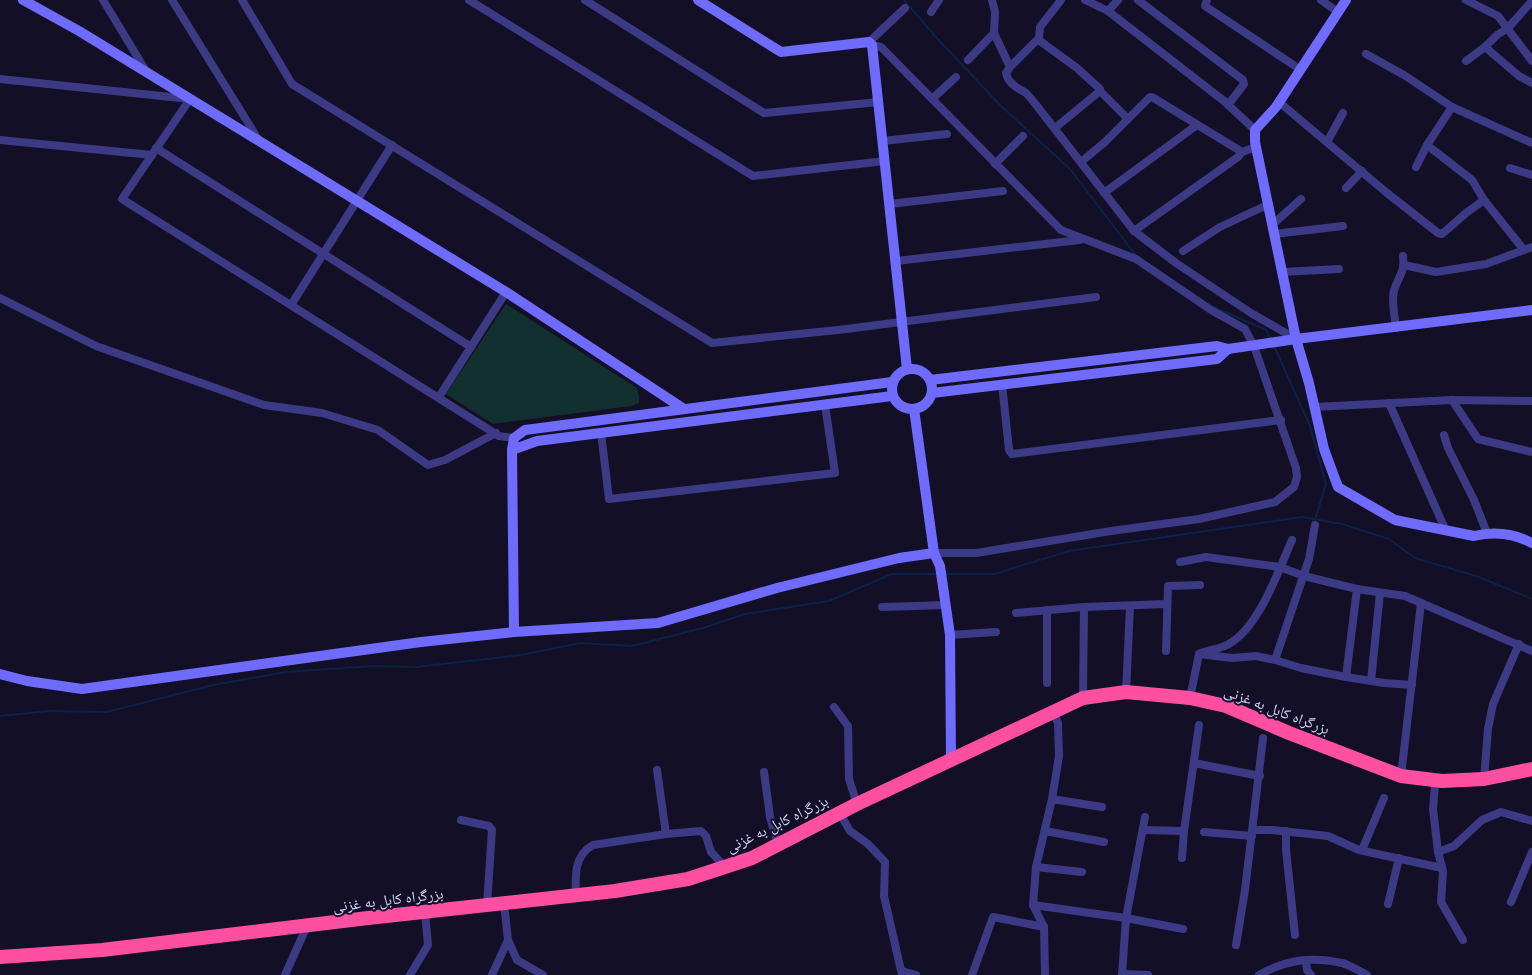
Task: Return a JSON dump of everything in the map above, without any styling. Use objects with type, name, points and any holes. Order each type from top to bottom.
[{"type":"highway","name":"بزرگراه کابل به غزنی","points":[[0,957],[102,950],[576,895],[688,880],[752,858],[839,812],[1083,698],[1126,692],[1190,698],[1226,706],[1401,776],[1442,781],[1484,779],[1532,769]]},
{"type":"street","points":[[23,0],[35,4],[506,292],[684,409]]},
{"type":"street","points":[[103,0],[147,72]]},
{"type":"street","points":[[172,0],[259,141]]},
{"type":"street","points":[[242,0],[292,84],[712,342],[902,322],[1096,297]]},
{"type":"street","points":[[469,0],[753,176],[885,160]]},
{"type":"street","points":[[585,0],[764,113],[879,102]]},
{"type":"street","points":[[0,674],[27,681],[82,689],[420,642],[514,632],[658,624],[777,588],[900,558],[934,552],[976,553],[1110,531],[1199,519],[1275,502],[1294,487],[1297,477],[1296,468],[1254,346],[1245,329],[1211,310],[1136,259],[1057,227],[881,47],[871,45],[781,52],[698,0]]},
{"type":"street","points":[[931,12],[939,0]]},
{"type":"street","points":[[992,0],[995,12],[994,33],[1010,67]]},
{"type":"street","points":[[1061,0],[1040,27],[1039,38],[1010,67],[1006,76],[1017,89],[1026,93],[1038,106],[1134,231],[1176,263],[1251,313],[1296,339]]},
{"type":"street","points":[[1085,0],[1108,11],[1228,105],[1255,130],[1256,147],[1296,339],[1324,448],[1338,488],[1395,520],[1474,536],[1487,533],[1503,533],[1523,538],[1532,543]]},
{"type":"street","points":[[1108,11],[1118,0]]},
{"type":"street","points":[[1138,0],[1243,80],[1244,84],[1228,105]]},
{"type":"street","points":[[1207,0],[1205,6],[1301,70]]},
{"type":"street","points":[[1321,0],[1338,12]]},
{"type":"street","points":[[1255,130],[1279,102],[1346,0]]},
{"type":"street","points":[[1466,0],[1498,16],[1532,61]]},
{"type":"street","points":[[1466,61],[1508,28],[1532,1]]},
{"type":"street","points":[[871,45],[905,8]]},
{"type":"street","points":[[968,60],[994,33]]},
{"type":"street","points":[[1039,38],[1040,41],[1099,86],[1100,91],[1128,119]]},
{"type":"street","points":[[871,45],[908,369]]},
{"type":"street","points":[[1485,47],[1519,76],[1532,83]]},
{"type":"street","points":[[1366,54],[1404,75],[1452,107],[1532,143]]},
{"type":"street","points":[[932,99],[956,76]]},
{"type":"street","points":[[0,79],[190,98]]},
{"type":"street","points":[[1055,128],[1100,91]]},
{"type":"street","points":[[1081,162],[1105,142],[1150,97],[1242,152]]},
{"type":"street","points":[[190,98],[122,199],[500,436],[514,438],[525,430],[892,382],[901,372],[908,369],[921,371],[930,380],[932,393],[926,404],[914,410],[901,406],[892,396],[892,382]]},
{"type":"street","points":[[1279,102],[1438,233],[1442,234],[1448,230],[1466,213],[1484,200]]},
{"type":"street","points":[[1416,167],[1427,145],[1452,107]]},
{"type":"street","points":[[1327,142],[1343,113]]},
{"type":"street","points":[[1104,193],[1197,125]]},
{"type":"street","points":[[883,141],[947,134]]},
{"type":"street","points":[[995,164],[1022,136]]},
{"type":"street","points":[[0,140],[154,152],[323,254],[471,347]]},
{"type":"street","points":[[291,305],[392,145]]},
{"type":"street","points":[[1427,145],[1472,180],[1484,200],[1524,250]]},
{"type":"street","points":[[1134,231],[1238,157],[1242,152],[1256,147]]},
{"type":"street","points":[[1510,168],[1532,175]]},
{"type":"street","points":[[1346,188],[1362,171]]},
{"type":"street","points":[[890,204],[1003,191]]},
{"type":"street","points":[[1273,229],[1301,199]]},
{"type":"street","points":[[1184,251],[1220,227],[1268,205]]},
{"type":"street","points":[[1273,229],[1343,226]]},
{"type":"street","points":[[896,261],[1083,239]]},
{"type":"street","points":[[1404,265],[1436,272],[1486,264],[1532,246]]},
{"type":"street","points":[[1396,328],[1393,292],[1402,275],[1403,256]]},
{"type":"street","points":[[1282,272],[1339,269]]},
{"type":"street","points":[[439,398],[506,292]]},
{"type":"street","points":[[0,298],[96,346],[255,402],[264,405],[322,413],[378,430],[428,465],[445,460],[496,433]]},
{"type":"street","points":[[930,380],[1217,346],[1228,349],[1254,346],[1296,339],[1532,310]]},
{"type":"street","points":[[932,393],[1217,359],[1228,349]]},
{"type":"street","points":[[1002,384],[1009,450],[1012,454],[1281,420]]},
{"type":"street","points":[[512,450],[537,441],[892,396]]},
{"type":"street","points":[[1314,407],[1452,400],[1532,401]]},
{"type":"street","points":[[1452,400],[1478,439],[1532,452]]},
{"type":"street","points":[[1389,404],[1446,531]]},
{"type":"street","points":[[600,433],[609,500],[835,473],[825,405]]},
{"type":"street","points":[[914,410],[934,552],[940,566],[950,635],[951,760]]},
{"type":"street","points":[[1444,435],[1448,448],[1474,500],[1487,533]]},
{"type":"street","points":[[514,438],[512,450],[514,632]]},
{"type":"street","points":[[1275,660],[1304,576],[1315,525]]},
{"type":"street","points":[[1199,654],[1227,644],[1250,625],[1261,610],[1292,540]]},
{"type":"street","points":[[1180,562],[1206,557],[1280,567],[1304,576],[1357,589],[1405,596],[1532,651]]},
{"type":"street","points":[[1166,651],[1168,586],[1200,585]]},
{"type":"street","points":[[1346,677],[1357,589]]},
{"type":"street","points":[[1371,681],[1380,593]]},
{"type":"street","points":[[882,608],[945,602]]},
{"type":"street","points":[[1401,776],[1421,602]]},
{"type":"street","points":[[1016,613],[1084,607],[1166,604]]},
{"type":"street","points":[[1126,692],[1130,606]]},
{"type":"street","points":[[1083,698],[1084,607]]},
{"type":"street","points":[[1047,610],[1047,683]]},
{"type":"street","points":[[950,635],[996,632]]},
{"type":"street","points":[[1484,779],[1488,729],[1493,704],[1519,644]]},
{"type":"street","points":[[1199,654],[1232,658],[1256,656],[1346,677],[1412,685]]},
{"type":"street","points":[[1190,698],[1199,654]]},
{"type":"street","points":[[834,707],[848,726],[849,779],[857,804]]},
{"type":"street","points":[[1044,975],[1044,927],[1032,905],[1036,867],[1052,799],[1059,756],[1058,723],[1053,712]]},
{"type":"street","points":[[1182,858],[1199,726]]},
{"type":"street","points":[[1236,944],[1260,776],[1263,738]]},
{"type":"street","points":[[1194,763],[1260,776]]},
{"type":"street","points":[[658,770],[666,834]]},
{"type":"street","points":[[764,772],[770,817],[778,844]]},
{"type":"street","points":[[1442,781],[1435,785],[1433,809],[1438,852],[1443,871],[1442,902],[1463,940]]},
{"type":"street","points":[[1362,850],[1384,798]]},
{"type":"street","points":[[1052,799],[1102,806]]},
{"type":"street","points":[[839,812],[850,831],[868,844],[885,862],[884,896],[902,973],[916,975]]},
{"type":"street","points":[[1438,852],[1454,846],[1482,820],[1501,812],[1532,821]]},
{"type":"street","points":[[1145,817],[1126,918],[1122,975],[1148,975]]},
{"type":"street","points":[[461,820],[489,826],[492,830],[487,905]]},
{"type":"street","points":[[1143,830],[1184,832]]},
{"type":"street","points":[[576,895],[575,875],[579,861],[590,847],[666,834],[701,831],[706,836],[711,852],[725,867]]},
{"type":"street","points":[[1045,831],[1104,842]]},
{"type":"street","points":[[1204,832],[1286,832],[1328,836],[1362,850],[1442,868]]},
{"type":"street","points":[[1286,832],[1286,850],[1295,935]]},
{"type":"street","points":[[1511,902],[1530,862],[1532,852]]},
{"type":"street","points":[[1388,904],[1398,858]]},
{"type":"street","points":[[1036,867],[1082,872]]},
{"type":"street","points":[[504,903],[508,940],[518,960],[543,975]]},
{"type":"street","points":[[1032,905],[1126,918],[1183,929]]},
{"type":"street","points":[[410,975],[428,945],[425,912]]},
{"type":"street","points":[[972,975],[993,917],[1044,927]]},
{"type":"street","points":[[286,975],[308,926]]},
{"type":"street","points":[[492,975],[508,940]]},
{"type":"street","points":[[1259,975],[1273,967],[1291,961],[1306,960],[1343,963],[1367,975]]},
{"type":"street","points":[[1306,960],[1307,970],[1311,975]]},
{"type":"green space","points":[[506,304],[637,388],[639,403],[631,406],[493,424],[446,394]]},
{"type":"waterway","points":[[904,0],[1000,105],[1070,169],[1137,257]]},
{"type":"waterway","points":[[1209,305],[1266,330],[1271,340]]},
{"type":"waterway","points":[[1274,346],[1310,426],[1326,484],[1315,520]]},
{"type":"waterway","points":[[944,574],[994,574],[1069,551],[1302,517],[1342,524],[1389,539],[1415,558],[1479,577],[1532,599]]},
{"type":"waterway","points":[[0,716],[49,711],[107,712],[213,685],[286,672],[373,666],[417,667],[521,655],[580,643],[632,646],[703,628],[745,614],[829,601],[892,574],[937,574]]}]
